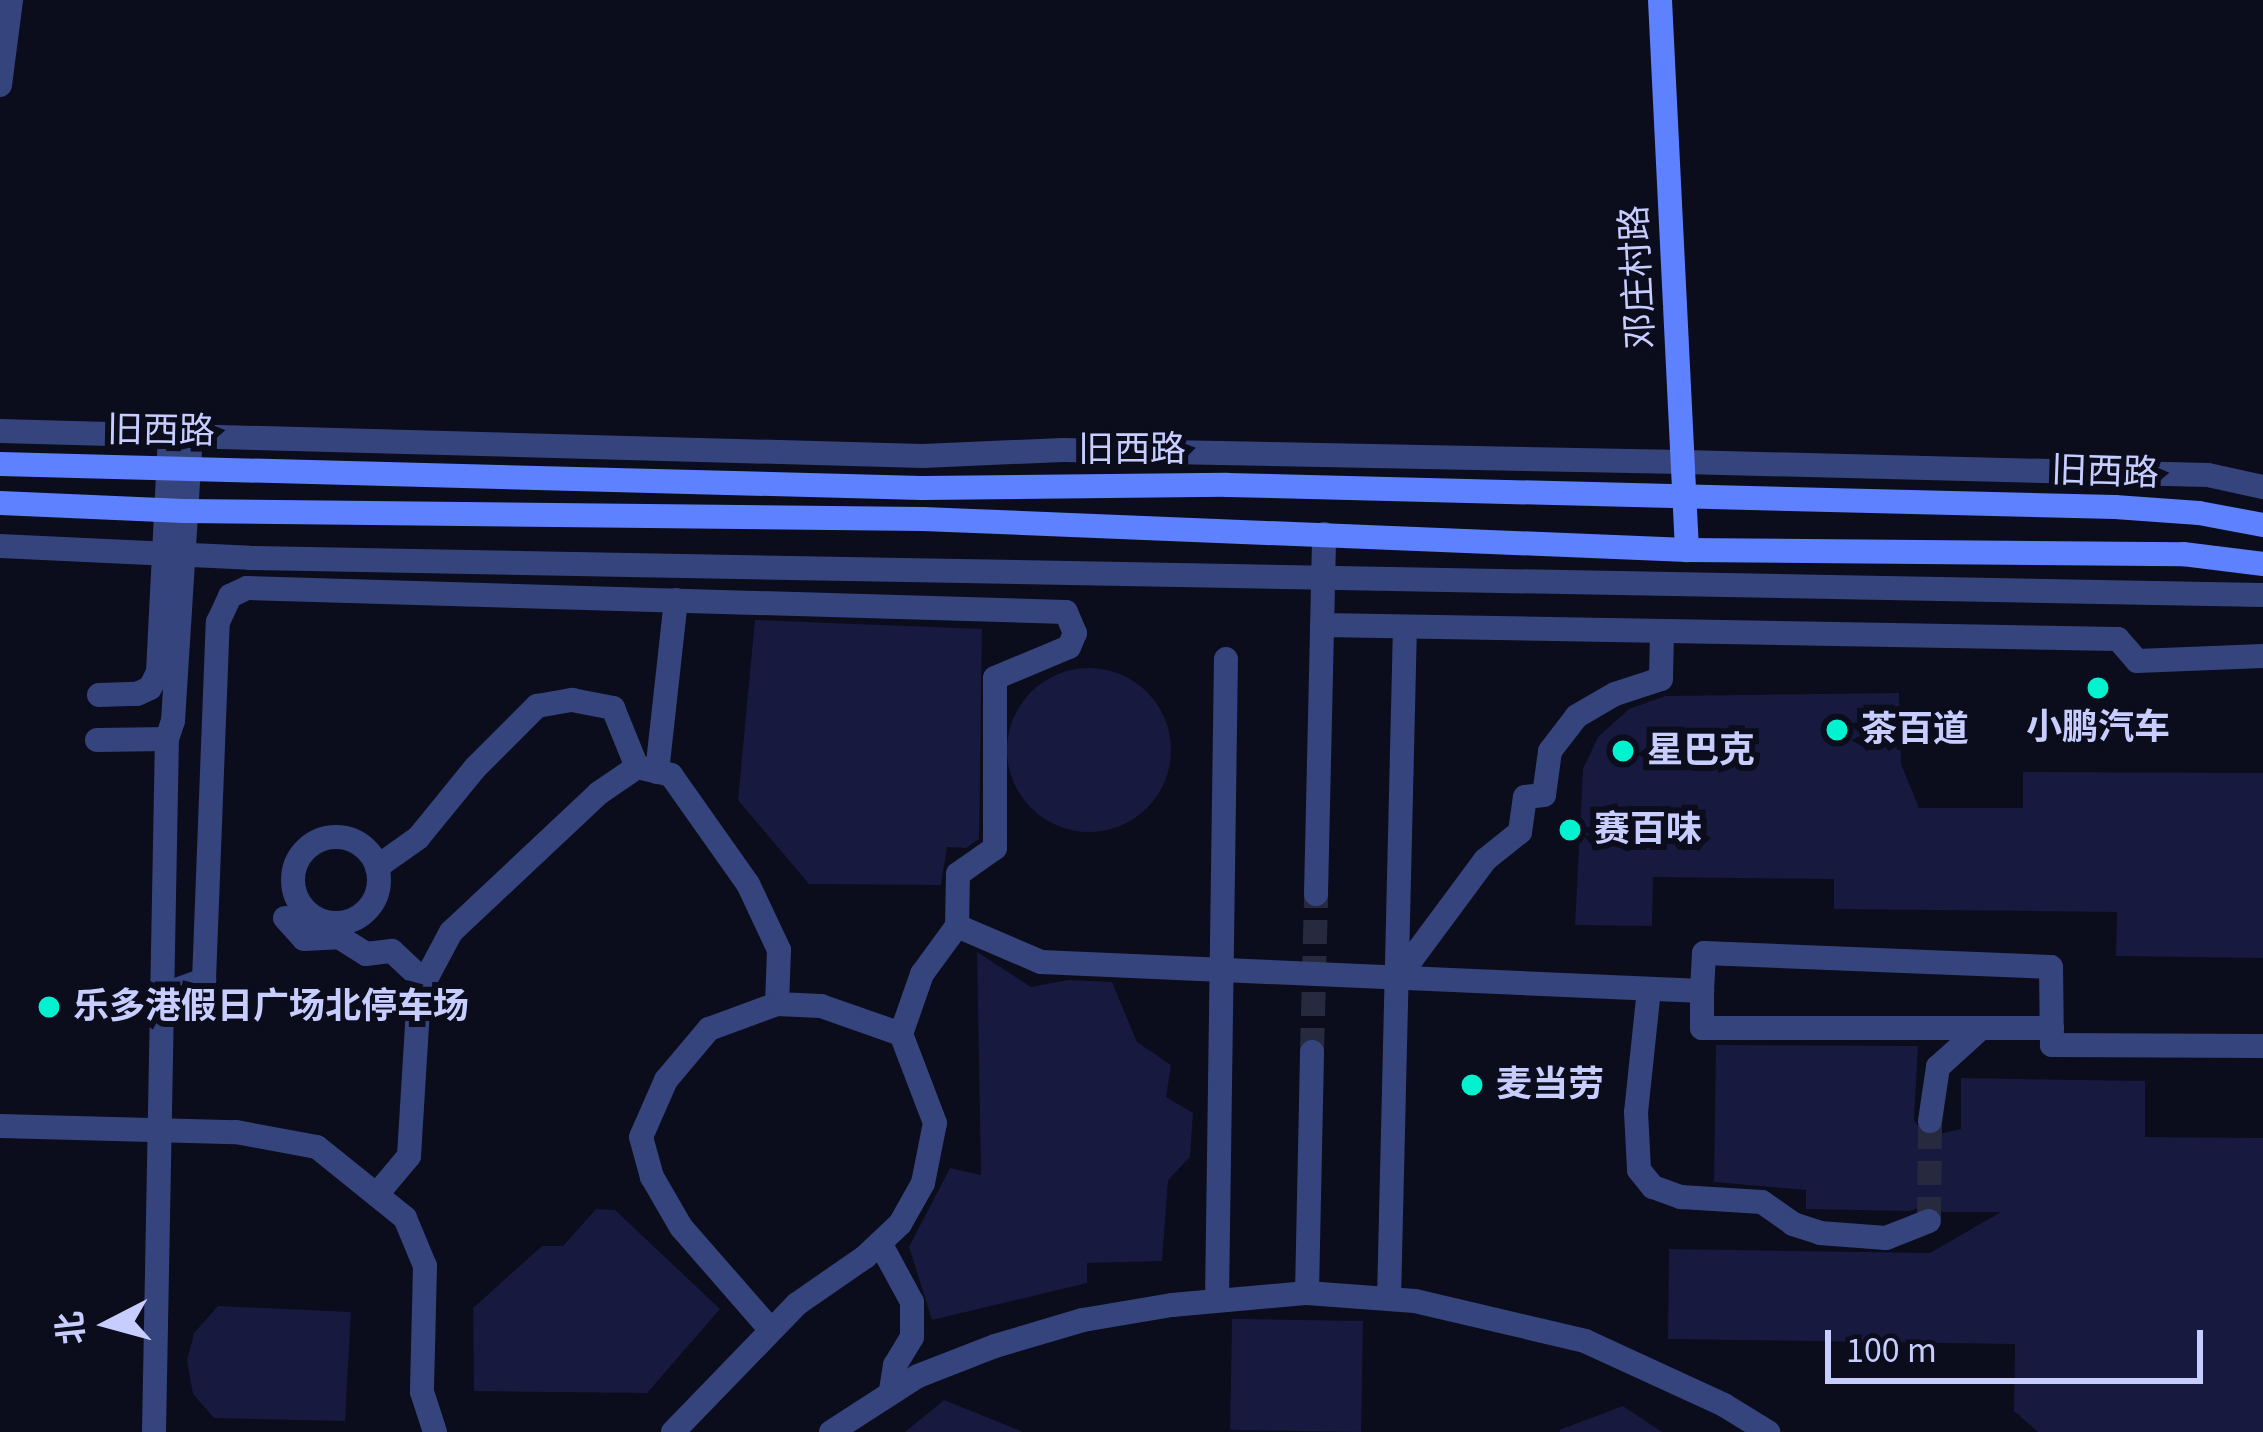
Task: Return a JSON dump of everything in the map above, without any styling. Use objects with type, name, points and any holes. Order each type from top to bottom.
[{"type":"main road","name":"邓庄村路","points":[[1660,0],[1687,550]]},
{"type":"main road","name":"旧西路","points":[[0,464],[922,488],[1227,485],[2115,507],[2199,513],[2263,525]]},
{"type":"main road","name":"旧西路","points":[[0,503],[177,511],[922,519],[1687,550],[2183,554],[2263,564]]},
{"type":"street","points":[[0,86],[11,0]]},
{"type":"street","points":[[0,430],[923,456],[1064,450],[2208,475],[2263,487]]},
{"type":"street","points":[[154,1432],[167,739],[179,699],[175,551],[180,438]]},
{"type":"street","points":[[1316,894],[1324,535]]},
{"type":"street","points":[[0,546],[250,558],[1091,569],[1323,579],[2263,595]]},
{"type":"street","points":[[99,695],[137,694],[150,688],[158,672],[175,551]]},
{"type":"street","points":[[162,994],[203,980],[218,622],[230,596],[247,588],[1066,612],[1076,632],[1069,647],[995,678],[995,848],[958,874],[956,926],[922,974],[901,1034],[935,1123],[923,1183],[899,1224],[880,1243],[770,1329],[673,1432]]},
{"type":"street","points":[[647,769],[676,600]]},
{"type":"street","points":[[1322,625],[2118,639],[2137,661],[2263,656]]},
{"type":"street","points":[[1389,1299],[1405,627]]},
{"type":"street","points":[[1397,979],[1485,860],[1520,832],[1525,797],[1544,795],[1550,751],[1577,716],[1616,694],[1661,679],[1662,631]]},
{"type":"street","points":[[1217,1300],[1226,659]]},
{"type":"street","points":[[377,867],[418,838],[476,768],[538,706],[572,700],[613,708],[647,769]]},
{"type":"street","points":[[97,740],[167,739]]},
{"type":"street","points":[[378,1193],[409,1156],[412,1067],[425,982],[452,932],[599,794],[647,769],[671,775],[748,884],[779,950],[777,1004]]},
{"type":"street","points":[[285,919],[304,939],[324,929],[365,912],[379,886],[377,867],[366,848],[341,837],[314,842],[304,851],[293,876],[295,890],[324,929],[366,954],[392,951],[425,982]]},
{"type":"street","points":[[956,926],[1042,962],[1702,991]]},
{"type":"street","points":[[2052,1028],[1702,1028],[1704,953],[2051,967],[2052,1028],[2052,1045],[2263,1046]]},
{"type":"street","points":[[1648,988],[1636,1112],[1639,1170],[1653,1187],[1681,1197],[1762,1202],[1793,1224],[1820,1233],[1886,1238],[1929,1221]]},
{"type":"street","points":[[770,1329],[681,1227],[652,1177],[641,1137],[666,1080],[709,1029],[777,1004],[821,1006],[901,1034]]},
{"type":"street","points":[[1930,1121],[1938,1067],[1981,1028]]},
{"type":"street","points":[[1307,1293],[1312,1052]]},
{"type":"street","points":[[0,1126],[236,1132],[317,1147],[405,1218],[425,1265],[422,1392],[435,1432]]},
{"type":"street","points":[[880,1243],[912,1302],[912,1337],[896,1365],[891,1391]]},
{"type":"street","points":[[831,1432],[891,1391],[995,1346],[1061,1327],[1217,1300],[1307,1293],[1389,1299],[1500,1317],[1585,1341],[1768,1432]]},
{"type":"building","points":[[755,620],[982,629],[979,839],[966,848],[947,847],[941,885],[809,884],[738,800]]},
{"type":"building","points":[[1089,668],[1120,674],[1147,692],[1165,719],[1171,750],[1165,781],[1147,808],[1120,826],[1089,832],[1058,826],[1031,808],[1013,781],[1007,750],[1013,719],[1031,692],[1058,674]]},
{"type":"building","points":[[1899,693],[1901,764],[1919,808],[2023,808],[2023,772],[2263,773],[2263,958],[2116,956],[2117,912],[1834,909],[1834,879],[1653,877],[1652,926],[1575,925],[1583,769],[1598,737],[1629,709],[1665,696]]},
{"type":"building","points":[[977,952],[1031,987],[1068,980],[1112,982],[1137,1042],[1171,1065],[1166,1097],[1193,1113],[1190,1157],[1168,1180],[1162,1261],[1087,1263],[1087,1283],[932,1320],[909,1247],[950,1168],[981,1175]]},
{"type":"building","points":[[1716,1045],[1918,1046],[1914,1120],[1926,1137],[1961,1129],[1961,1078],[2145,1081],[2145,1137],[2263,1138],[2263,1432],[2038,1432],[2014,1411],[2015,1344],[1668,1339],[1669,1249],[1930,1253],[2001,1212],[1942,1212],[1930,1205],[1909,1211],[1806,1209],[1806,1190],[1714,1182]]},
{"type":"building","points":[[596,1209],[615,1210],[720,1309],[647,1393],[474,1391],[473,1308],[542,1246],[563,1246]]},
{"type":"building","points":[[218,1306],[351,1312],[345,1421],[214,1418],[193,1394],[187,1361],[194,1333]]},
{"type":"building","points":[[1232,1319],[1363,1321],[1361,1432],[1230,1430]]},
{"type":"building","points":[[944,1400],[1021,1431],[1021,1432],[905,1432]]},
{"type":"building","points":[[1623,1406],[1662,1432],[1559,1430]]},
{"type":"tunnel","points":[[1312,1052],[1316,894]]},
{"type":"tunnel","points":[[1929,1221],[1930,1121]]},
{"type":"place","name":"小鹏汽车","points":[[2098,688]]},
{"type":"place","name":"茶百道","points":[[1837,730]]},
{"type":"place","name":"星巴克","points":[[1623,751]]},
{"type":"place","name":"赛百味","points":[[1570,830]]},
{"type":"place","name":"乐多港假日广场北停车场","points":[[49,1007]]},
{"type":"place","name":"麦当劳","points":[[1472,1085]]}]
